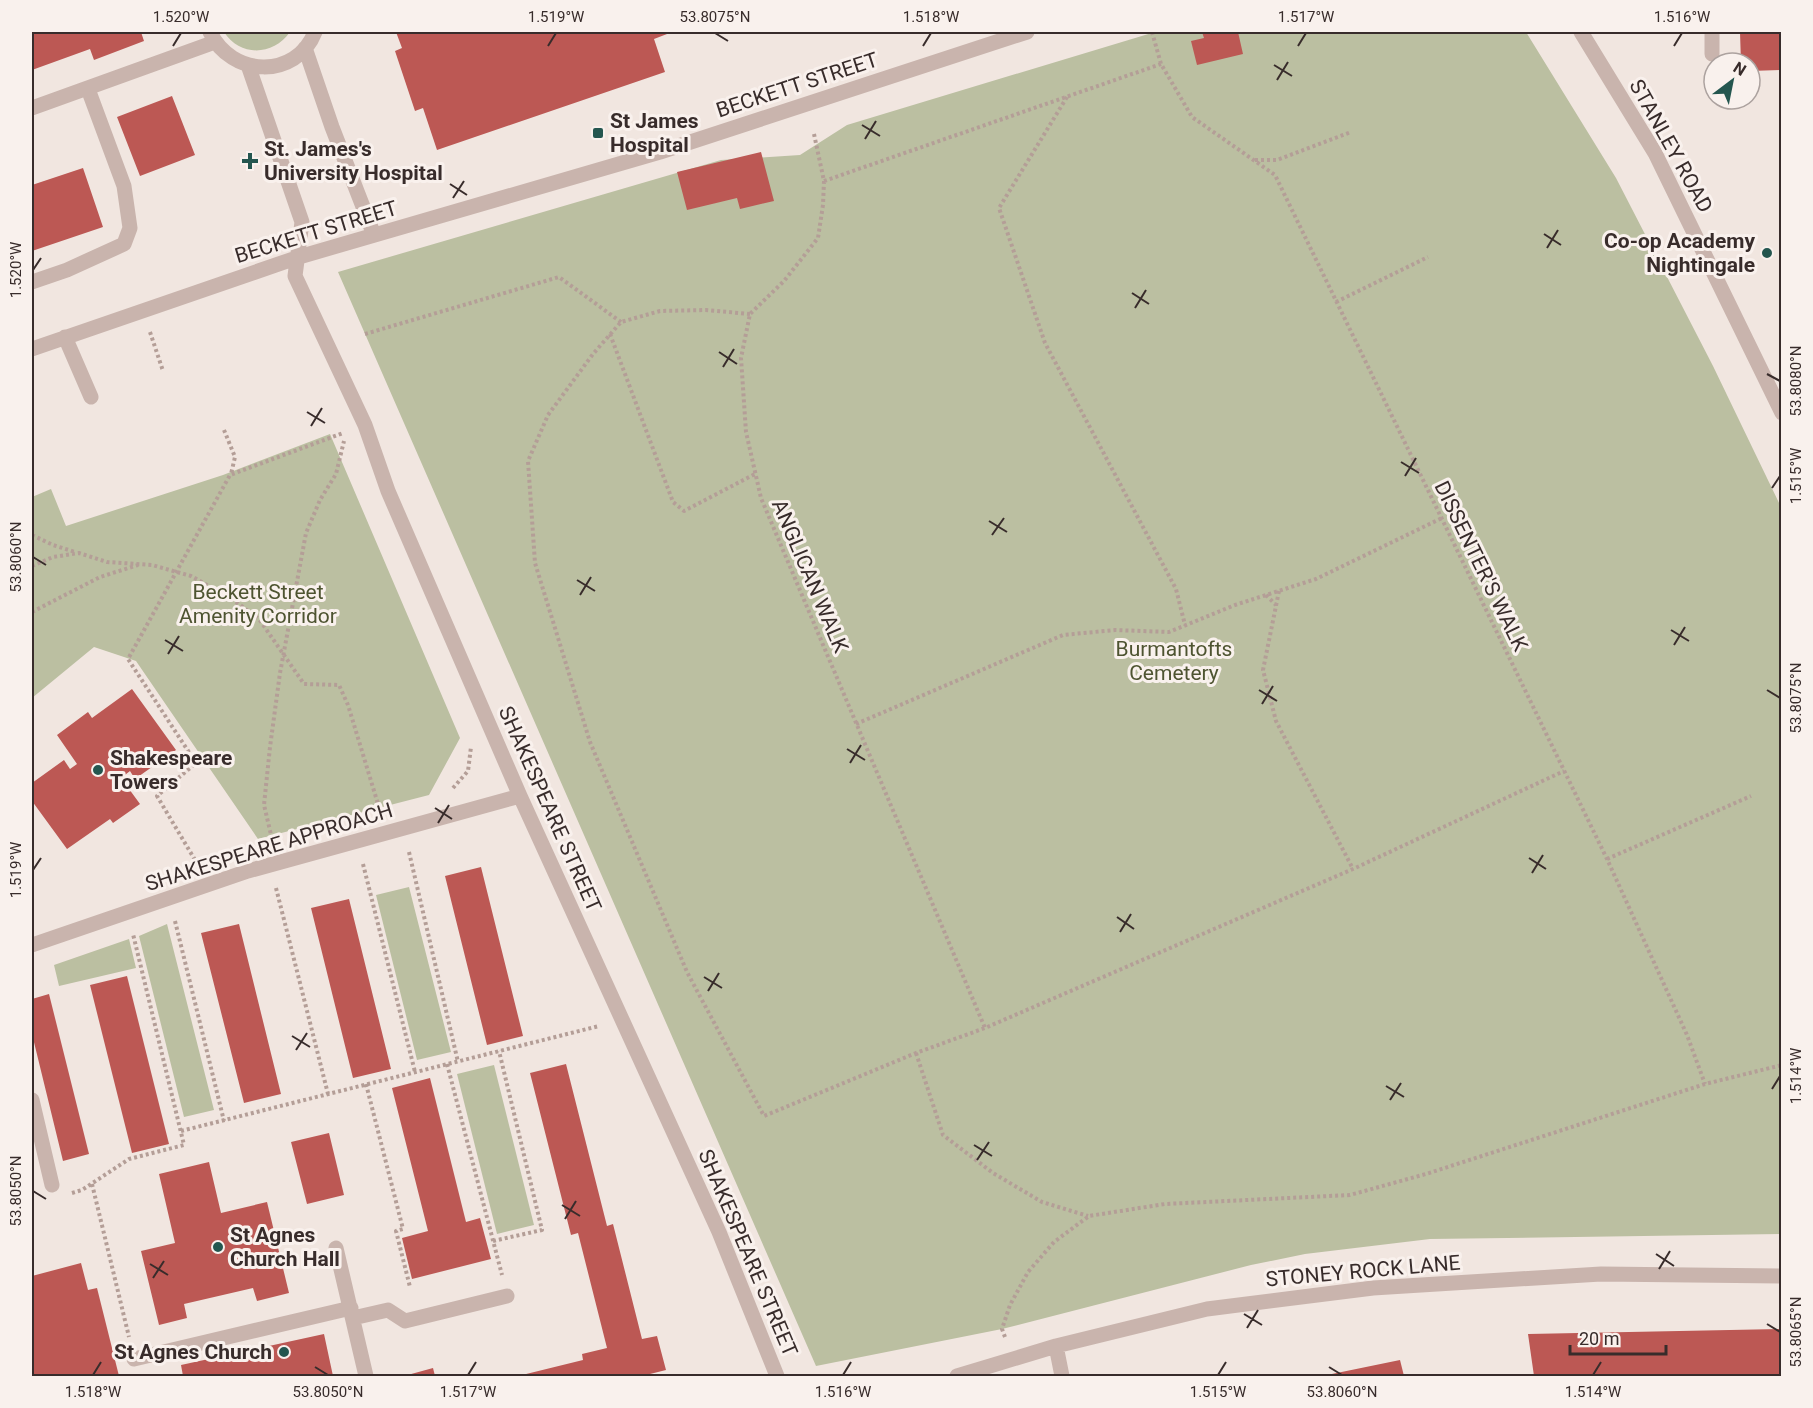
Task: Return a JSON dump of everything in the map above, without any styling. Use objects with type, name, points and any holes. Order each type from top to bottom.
[{"type":"street","points":[[32,108],[87,89],[213,37],[230,57],[248,65],[263,67],[293,58],[305,48],[315,32]]},
{"type":"street","name":"STANLEY ROAD","points":[[1581,32],[1655,153],[1782,413]]},
{"type":"street","points":[[1712,32],[1712,51]]},
{"type":"street","name":"BECKETT STREET","points":[[32,349],[299,257],[660,152],[1020,33]]},
{"type":"street","points":[[305,48],[332,127],[374,235]]},
{"type":"street","name":"SHAKESPEARE STREET","points":[[248,65],[302,222],[295,276],[365,425],[388,491],[520,796],[719,1232],[777,1377]]},
{"type":"street","points":[[32,282],[67,270],[124,244],[130,228],[124,186],[87,89]]},
{"type":"street","points":[[65,337],[91,397]]},
{"type":"street","name":"SHAKESPEARE APPROACH","points":[[32,945],[248,871],[520,796]]},
{"type":"street","points":[[32,1100],[57,1190]]},
{"type":"street","points":[[336,1248],[366,1377]]},
{"type":"street","name":"STONEY ROCK LANE","points":[[957,1377],[973,1374],[1056,1346],[1207,1309],[1373,1288],[1601,1274],[1782,1276]]},
{"type":"street","points":[[134,1359],[352,1313],[388,1310],[405,1321],[507,1296]]},
{"type":"street","points":[[1056,1346],[1062,1377]]},
{"type":"path","name":"DISSENTER'S WALK","points":[[1152,32],[1161,64],[1192,117],[1275,175],[1607,859],[1687,1035],[1705,1084]]},
{"type":"path","points":[[824,181],[1161,64]]},
{"type":"path","points":[[1067,97],[999,208],[1045,343],[1176,589],[1185,625]]},
{"type":"path","points":[[1255,160],[1277,160],[1351,132]]},
{"type":"path","points":[[814,134],[824,181],[818,238],[784,281],[750,314],[706,310],[660,311],[621,322],[593,354],[548,415],[528,461],[535,563],[590,742],[687,972],[764,1116],[916,1053],[985,1028],[1353,869],[1564,771]]},
{"type":"path","points":[[1336,302],[1428,257]]},
{"type":"path","points":[[365,334],[559,276],[621,322]]},
{"type":"path","name":"ANGLICAN WALK","points":[[750,314],[741,358],[746,432],[761,498],[985,1028]]},
{"type":"path","points":[[149,329],[163,371]]},
{"type":"path","points":[[610,334],[673,502],[684,511],[755,474]]},
{"type":"path","points":[[200,868],[157,796],[196,763],[128,658],[230,475],[235,457],[224,430]]},
{"type":"path","points":[[230,475],[346,431],[336,474],[320,500],[306,533],[284,654],[264,805],[272,839],[283,837]]},
{"type":"path","points":[[856,724],[1062,635],[1115,630],[1168,632],[1235,605],[1316,579],[1442,519]]},
{"type":"path","points":[[32,535],[53,545],[107,562],[152,565],[191,576],[232,599],[259,619],[304,684],[339,686],[348,705],[378,804]]},
{"type":"path","points":[[32,566],[53,557],[79,553]]},
{"type":"path","points":[[32,612],[100,577],[141,564]]},
{"type":"path","points":[[1279,591],[1263,670],[1276,721],[1353,869]]},
{"type":"path","points":[[1266,595],[1276,604]]},
{"type":"path","points":[[450,792],[468,771],[473,737]]},
{"type":"path","points":[[1607,859],[1751,796]]},
{"type":"path","points":[[409,850],[458,1062]]},
{"type":"path","name":"SHAKESPEARE APPROACH","points":[[363,863],[415,1072]]},
{"type":"path","name":"SHAKESPEARE APPROACH","points":[[274,879],[328,1094]]},
{"type":"path","name":"SHAKESPEARE APPROACH","points":[[174,914],[224,1121]]},
{"type":"path","points":[[57,1190],[82,1190],[129,1160],[184,1145],[132,927]]},
{"type":"path","points":[[181,1131],[622,1020]]},
{"type":"path","points":[[494,1241],[543,1230],[499,1051]]},
{"type":"path","points":[[916,1053],[943,1135],[993,1173],[1042,1202],[1089,1216],[1166,1204],[1350,1195],[1426,1174],[1705,1084],[1782,1065]]},
{"type":"path","points":[[447,1064],[507,1296]]},
{"type":"path","points":[[366,1084],[403,1229],[396,1231],[410,1287]]},
{"type":"path","points":[[92,1184],[134,1359]]},
{"type":"path","points":[[1005,1337],[1002,1329],[1010,1305],[1028,1272],[1054,1242],[1089,1216]]},
{"type":"green space","points":[[224,32],[290,32],[275,46],[257,50],[239,46]]},
{"type":"green space","name":"Burmantofts Cemetery","points":[[1155,32],[1526,32],[1616,178],[1713,366],[1781,507],[1781,1234],[1430,1239],[1305,1254],[1251,1265],[1002,1329],[816,1366],[338,272],[721,160],[800,155],[847,125]]},
{"type":"green space","name":"Beckett Street Amenity Corridor","points":[[330,434],[460,738],[429,795],[258,839],[136,661],[94,647],[32,698],[32,497],[51,489],[66,526],[223,475]]},
{"type":"green space","points":[[409,887],[451,1052],[417,1060],[376,895]]},
{"type":"green space","points":[[167,924],[214,1110],[184,1117],[139,936]]},
{"type":"green space","points":[[129,939],[136,968],[59,986],[54,965]]},
{"type":"green space","points":[[494,1065],[534,1225],[497,1234],[457,1074]]},
{"type":"building","points":[[32,32],[141,32],[144,41],[94,60],[90,49],[32,70]]},
{"type":"building","points":[[396,32],[666,32],[667,34],[654,39],[665,72],[437,150],[423,108],[415,111],[395,51],[402,48]]},
{"type":"building","points":[[1202,32],[1238,32],[1243,54],[1197,65],[1191,41],[1204,38]]},
{"type":"building","points":[[1740,32],[1782,32],[1782,70],[1762,71],[1762,51],[1741,51]]},
{"type":"building","points":[[172,96],[195,155],[140,176],[117,117]]},
{"type":"building","points":[[761,152],[774,201],[740,209],[737,198],[687,210],[677,172]]},
{"type":"building","points":[[83,168],[103,227],[32,251],[32,185]]},
{"type":"building","name":"Shakespeare Towers","points":[[132,689],[176,750],[135,779],[130,771],[121,778],[140,804],[113,823],[110,819],[67,849],[32,801],[32,783],[64,760],[70,769],[77,764],[57,735],[88,712],[92,718]]},
{"type":"building","points":[[481,867],[523,1036],[487,1045],[445,876]]},
{"type":"building","points":[[349,899],[391,1069],[353,1078],[311,908]]},
{"type":"building","points":[[239,924],[281,1094],[244,1103],[201,933]]},
{"type":"building","points":[[127,976],[169,1144],[132,1153],[90,985]]},
{"type":"building","points":[[49,994],[89,1154],[63,1161],[32,1034],[32,999]]},
{"type":"building","points":[[566,1064],[607,1226],[613,1224],[642,1339],[657,1336],[666,1370],[642,1376],[518,1376],[583,1360],[582,1354],[607,1348],[578,1233],[571,1235],[530,1073]]},
{"type":"building","points":[[430,1078],[466,1222],[480,1218],[491,1259],[412,1279],[402,1238],[428,1231],[392,1088]]},
{"type":"building","points":[[329,1133],[344,1195],[307,1204],[291,1142]]},
{"type":"building","name":"St Agnes Church Hall","points":[[209,1162],[221,1213],[267,1202],[289,1293],[257,1301],[253,1288],[184,1304],[187,1318],[159,1325],[141,1251],[175,1243],[159,1174]]},
{"type":"building","points":[[81,1263],[88,1290],[97,1288],[119,1376],[32,1376],[32,1276]]},
{"type":"building","points":[[1782,1329],[1782,1376],[1534,1376],[1528,1334]]},
{"type":"building","name":"St Agnes Church","points":[[324,1334],[333,1376],[183,1376],[181,1365]]},
{"type":"building","points":[[1400,1360],[1404,1376],[1327,1376],[1327,1375]]},
{"type":"building","points":[[433,1368],[435,1376],[404,1376]]},
{"type":"place","name":"St James Hospital","points":[[598,133]]},
{"type":"place","name":"St. James's University Hospital","points":[[250,161]]},
{"type":"place","name":"Co-op Academy Nightingale","points":[[1767,253]]},
{"type":"place","name":"Shakespeare Towers","points":[[98,770]]},
{"type":"place","name":"St Agnes Church Hall","points":[[218,1247]]},
{"type":"place","name":"St Agnes Church","points":[[284,1352]]}]
